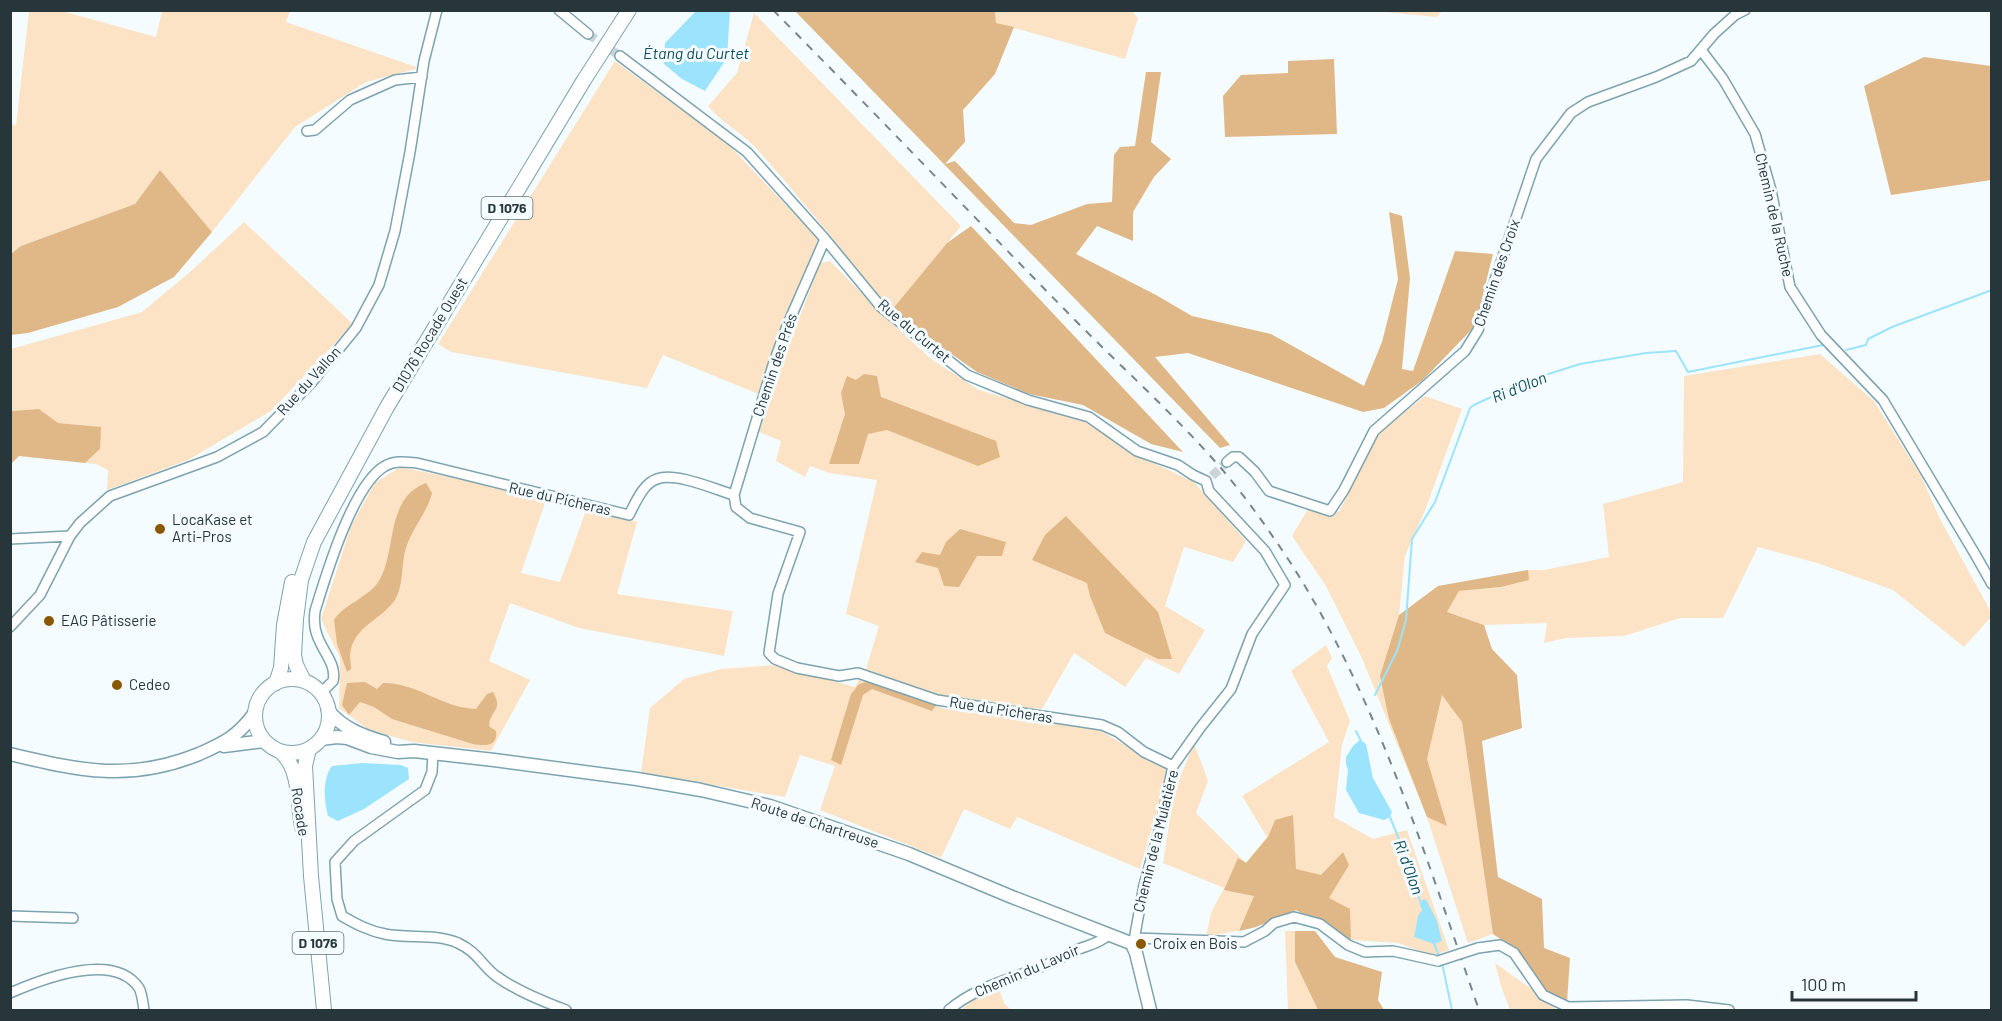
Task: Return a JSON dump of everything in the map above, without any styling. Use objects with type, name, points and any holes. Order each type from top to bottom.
[{"type":"main road","name":"D1076 Rocade Ouest","points":[[304,681],[294,655],[298,598],[307,560],[326,517],[387,407],[584,80],[630,10]]},
{"type":"main road","name":"D 1076","points":[[276,682],[281,668],[284,625],[290,590],[302,549],[318,515],[354,455],[387,407]]},
{"type":"main road","points":[[295,679],[304,681],[321,693],[328,710],[326,730],[321,739],[309,749],[291,754],[281,752],[264,741],[256,729],[254,714],[257,701],[265,690],[276,682],[295,679]]},
{"type":"main road","name":"Route de Chartreuse","points":[[328,710],[338,721],[351,729],[373,739],[414,751]]},
{"type":"main road","points":[[10,754],[91,771],[146,770],[174,764],[217,747],[242,731],[254,714]]},
{"type":"main road","name":"Route de Chartreuse","points":[[321,739],[347,738],[384,750],[433,753],[654,782],[770,806],[909,854],[1108,935],[1133,941]]},
{"type":"main road","points":[[217,747],[264,741]]},
{"type":"main road","name":"Rocade","points":[[309,749],[305,766],[311,876],[324,1011]]},
{"type":"main road","name":"Rocade","points":[[281,752],[287,757],[293,770],[311,876]]},
{"type":"main road","points":[[1133,941],[1149,1011]]},
{"type":"street","name":"Rue du Vallon","points":[[10,627],[40,595],[70,536],[110,496],[217,457],[263,432],[312,381],[356,328],[379,285],[395,231],[422,77],[437,10]]},
{"type":"street","points":[[559,10],[588,34]]},
{"type":"street","name":"Chemin des Croix","points":[[1227,462],[1233,457],[1239,457],[1255,472],[1269,491],[1330,511],[1344,490],[1374,430],[1465,351],[1478,330],[1536,159],[1571,113],[1588,102],[1656,77],[1691,60],[1714,34],[1735,15],[1745,10]]},
{"type":"street","name":"Chemin de la Ruche","points":[[1701,50],[1723,79],[1755,134],[1771,190],[1790,287],[1821,335],[1883,400],[1992,584]]},
{"type":"street","name":"Rue du Curtet","points":[[620,56],[747,152],[825,239],[881,307],[967,375],[1028,400],[1089,417],[1137,451],[1178,465],[1193,475],[1209,478]]},
{"type":"street","points":[[308,131],[315,130],[350,100],[395,80],[422,77]]},
{"type":"street","name":"Chemin des Prés","points":[[734,495],[773,365],[825,239]]},
{"type":"street","name":"Rue du Picheras","points":[[321,693],[333,681],[335,675],[316,635],[315,610],[346,522],[370,480],[383,467],[402,461],[417,463],[628,515],[640,494],[655,479],[672,476],[734,495],[736,507],[750,518],[800,532],[778,594],[769,653],[775,659],[797,668],[839,676],[858,673],[937,700],[1102,725],[1118,732],[1144,752],[1173,766]]},
{"type":"street","name":"Chemin de la Mulatière","points":[[1133,941],[1173,766],[1231,689],[1252,634],[1285,585],[1265,551],[1209,491],[1209,478]]},
{"type":"street","points":[[10,539],[70,536]]},
{"type":"street","points":[[10,608],[21,614]]},
{"type":"street","points":[[433,753],[432,772],[424,790],[354,841],[335,862],[337,899],[342,916],[363,928],[386,934],[445,938],[457,943],[474,952],[494,974],[532,996],[566,1011]]},
{"type":"street","points":[[10,916],[73,918]]},
{"type":"street","points":[[1133,941],[1244,942],[1265,932],[1274,924],[1294,917],[1320,924],[1348,945],[1365,952],[1393,951],[1438,961],[1478,948],[1500,945],[1514,953],[1543,995],[1568,1007],[1687,1005],[1729,1011]]},
{"type":"street","name":"Chemin du Lavoir","points":[[949,1011],[960,1000],[980,990],[1043,967],[1103,941],[1108,935]]},
{"type":"street","points":[[10,993],[50,977],[103,968],[129,977],[140,989],[144,1011]]},
{"type":"shaded area","points":[[29,11],[62,11],[156,37],[162,11],[290,11],[286,22],[419,68],[366,82],[295,127],[212,232],[160,170],[135,204],[21,246],[11,254],[11,124],[16,125]]},
{"type":"shaded area","points":[[795,11],[995,11],[996,23],[1014,27],[995,74],[963,110],[965,142],[945,164],[955,161],[1014,223],[1031,225],[1087,204],[1112,202],[1114,155],[1120,147],[1135,146],[1146,72],[1161,72],[1151,142],[1171,159],[1154,177],[1133,212],[1133,241],[1097,226],[1076,254],[1192,316],[1271,334],[1364,386],[1382,342],[1398,279],[1389,212],[1402,216],[1410,278],[1402,369],[1413,371],[1455,251],[1493,254],[1475,326],[1423,380],[1384,408],[1363,412],[1188,353],[1155,357],[1230,445],[1220,448]]},
{"type":"shaded area","points":[[995,11],[1132,11],[1138,18],[1125,59],[996,23]]},
{"type":"shaded area","points":[[1373,11],[1442,11],[1437,17]]},
{"type":"shaded area","points":[[754,13],[961,226],[891,311],[771,165],[753,145],[708,106],[737,73]]},
{"type":"shaded area","points":[[1924,57],[1991,66],[1991,180],[1891,195],[1864,86]]},
{"type":"shaded area","points":[[1334,59],[1337,134],[1225,137],[1223,96],[1241,75],[1288,73],[1288,61]]},
{"type":"shaded area","points":[[615,61],[728,144],[818,239],[761,395],[663,355],[647,388],[451,352],[438,344]]},
{"type":"shaded area","points":[[160,170],[212,232],[174,277],[118,307],[28,333],[11,335],[11,254],[21,246],[135,204]]},
{"type":"shaded area","points":[[244,222],[353,324],[271,411],[188,460],[107,490],[108,470],[96,464],[85,463],[100,449],[100,427],[57,423],[39,409],[11,411],[11,349],[142,312]]},
{"type":"shaded area","points":[[971,226],[1183,452],[1151,444],[1083,405],[1029,394],[977,372],[891,311],[947,243]]},
{"type":"shaded area","points":[[830,261],[882,314],[931,359],[979,390],[1089,423],[1130,452],[1194,482],[1246,541],[1233,562],[1184,547],[1165,606],[1205,630],[1179,674],[1146,658],[1125,687],[1074,653],[1042,709],[955,703],[866,669],[879,626],[846,614],[877,480],[829,473],[810,466],[805,477],[776,461],[781,441],[757,431],[820,263]]},
{"type":"shaded area","points":[[1820,354],[1874,401],[1921,476],[1940,519],[1991,612],[1992,616],[1964,647],[1893,590],[1817,563],[1758,547],[1723,618],[1680,618],[1624,636],[1566,638],[1544,643],[1547,623],[1484,625],[1447,612],[1459,591],[1501,587],[1528,580],[1528,570],[1544,570],[1609,557],[1603,504],[1683,482],[1684,376]]},
{"type":"shaded area","points":[[864,374],[877,376],[881,397],[996,441],[1000,457],[978,466],[887,430],[868,434],[859,464],[829,464],[845,414],[841,393],[847,376],[856,380]]},
{"type":"shaded area","points":[[1425,396],[1462,409],[1424,513],[1405,556],[1399,615],[1462,722],[1493,934],[1468,943],[1427,817],[1361,656],[1326,586],[1292,536],[1308,509],[1339,512],[1380,431]]},
{"type":"shaded area","points":[[39,409],[58,423],[101,427],[100,449],[85,463],[19,456],[11,464],[11,411]]},
{"type":"shaded area","points":[[400,467],[547,497],[521,573],[560,582],[587,508],[637,522],[617,594],[733,611],[724,656],[579,628],[510,603],[489,661],[530,680],[491,751],[412,742],[369,730],[339,708],[340,658],[321,619],[351,526],[375,483]]},
{"type":"shaded area","points":[[426,483],[432,493],[406,548],[399,592],[390,606],[357,637],[350,655],[351,669],[347,672],[337,644],[334,620],[338,614],[369,592],[379,581],[385,569],[394,526],[404,500],[413,490]]},
{"type":"shaded area","points":[[1066,516],[1158,612],[1172,659],[1158,659],[1105,633],[1087,583],[1032,560],[1045,535]]},
{"type":"shaded area","points":[[960,529],[1006,542],[1002,556],[977,556],[959,587],[944,586],[938,568],[915,562],[922,552],[940,555],[946,542]]},
{"type":"shaded area","points":[[1528,570],[1529,580],[1501,587],[1459,591],[1447,612],[1484,625],[1492,649],[1517,675],[1522,728],[1482,741],[1498,877],[1542,899],[1544,948],[1570,958],[1567,1002],[1546,991],[1512,947],[1493,934],[1462,722],[1442,695],[1427,759],[1447,826],[1427,817],[1389,719],[1380,676],[1399,615],[1438,586]]},
{"type":"shaded area","points":[[1326,645],[1332,658],[1327,666],[1350,721],[1342,745],[1334,817],[1373,839],[1407,830],[1449,950],[1432,956],[1398,943],[1351,940],[1296,910],[1256,927],[1206,937],[1211,913],[1224,888],[1163,863],[1174,793],[1194,743],[1208,781],[1196,813],[1246,863],[1267,837],[1242,796],[1329,742],[1291,671]]},
{"type":"shaded area","points":[[775,665],[855,687],[860,677],[945,709],[1097,729],[1169,770],[1140,869],[1017,817],[1010,829],[964,809],[941,858],[820,810],[835,766],[800,755],[785,797],[641,773],[650,708],[684,679],[721,669]]},
{"type":"shaded area","points":[[870,681],[936,705],[932,711],[872,689],[863,695],[841,765],[831,760],[851,694],[859,684]]},
{"type":"shaded area","points":[[365,682],[377,689],[383,683],[408,687],[463,708],[476,709],[487,694],[493,692],[497,707],[489,726],[496,731],[495,740],[486,745],[473,744],[392,719],[374,707],[360,702],[349,715],[342,705],[347,683]]},
{"type":"shaded area","points":[[1293,815],[1296,869],[1321,875],[1343,852],[1349,865],[1329,898],[1350,909],[1351,940],[1296,910],[1256,927],[1239,931],[1254,896],[1224,890],[1238,858],[1246,863],[1268,837],[1275,820]]},
{"type":"shaded area","points":[[1285,931],[1295,931],[1295,962],[1318,1010],[1288,1010]]},
{"type":"shaded area","points":[[1295,931],[1315,931],[1335,957],[1382,972],[1378,1000],[1384,1010],[1318,1010],[1295,962]]},
{"type":"shaded area","points":[[1495,963],[1529,987],[1557,1010],[1510,1010]]},
{"type":"shaded area","points":[[999,989],[1004,1003],[1011,1010],[961,1010],[971,1001]]},
{"type":"water","name":"Étang du Curtet","points":[[696,11],[730,11],[727,58],[705,91],[682,79],[664,64],[665,43]]},
{"type":"water","points":[[1360,740],[1366,744],[1373,778],[1392,812],[1390,817],[1384,820],[1359,813],[1346,790],[1348,770],[1346,757]]},
{"type":"water","points":[[362,763],[401,765],[408,768],[409,779],[364,809],[338,821],[328,816],[325,790],[332,766]]},
{"type":"water","points":[[1424,899],[1437,921],[1442,941],[1434,944],[1414,937],[1418,916],[1422,910],[1419,903]]},
{"type":"waterway","name":"Ri d'Olon","points":[[1846,350],[1866,345],[1868,339],[1892,327],[1992,290]]},
{"type":"waterway","name":"Ri d'Olon","points":[[1375,695],[1397,651],[1406,620],[1412,539],[1435,502],[1470,408],[1523,382],[1580,364],[1646,353],[1676,351],[1688,372],[1823,345]]},
{"type":"waterway","name":"Ri d'Olon","points":[[1356,731],[1361,741]]},
{"type":"waterway","name":"Ri d'Olon","points":[[1390,817],[1420,901]]},
{"type":"waterway","name":"Ri d'Olon","points":[[1433,941],[1440,958]]},
{"type":"waterway","name":"Ri d'Olon","points":[[1442,963],[1452,1010]]},
{"type":"tunnel","points":[[588,34],[620,56]]},
{"type":"tunnel","points":[[1212,476],[1227,462]]},
{"type":"railway","points":[[773,10],[1070,315],[1184,428],[1230,478],[1265,525],[1321,614],[1374,724],[1398,780],[1479,1010]]},
{"type":"place","name":"LocaKase et Arti-Pros","points":[[160,529]]},
{"type":"place","name":"EAG Pâtisserie","points":[[49,621]]},
{"type":"place","name":"Cedeo","points":[[117,685]]},
{"type":"place","name":"Croix en Bois","points":[[1141,944]]}]
